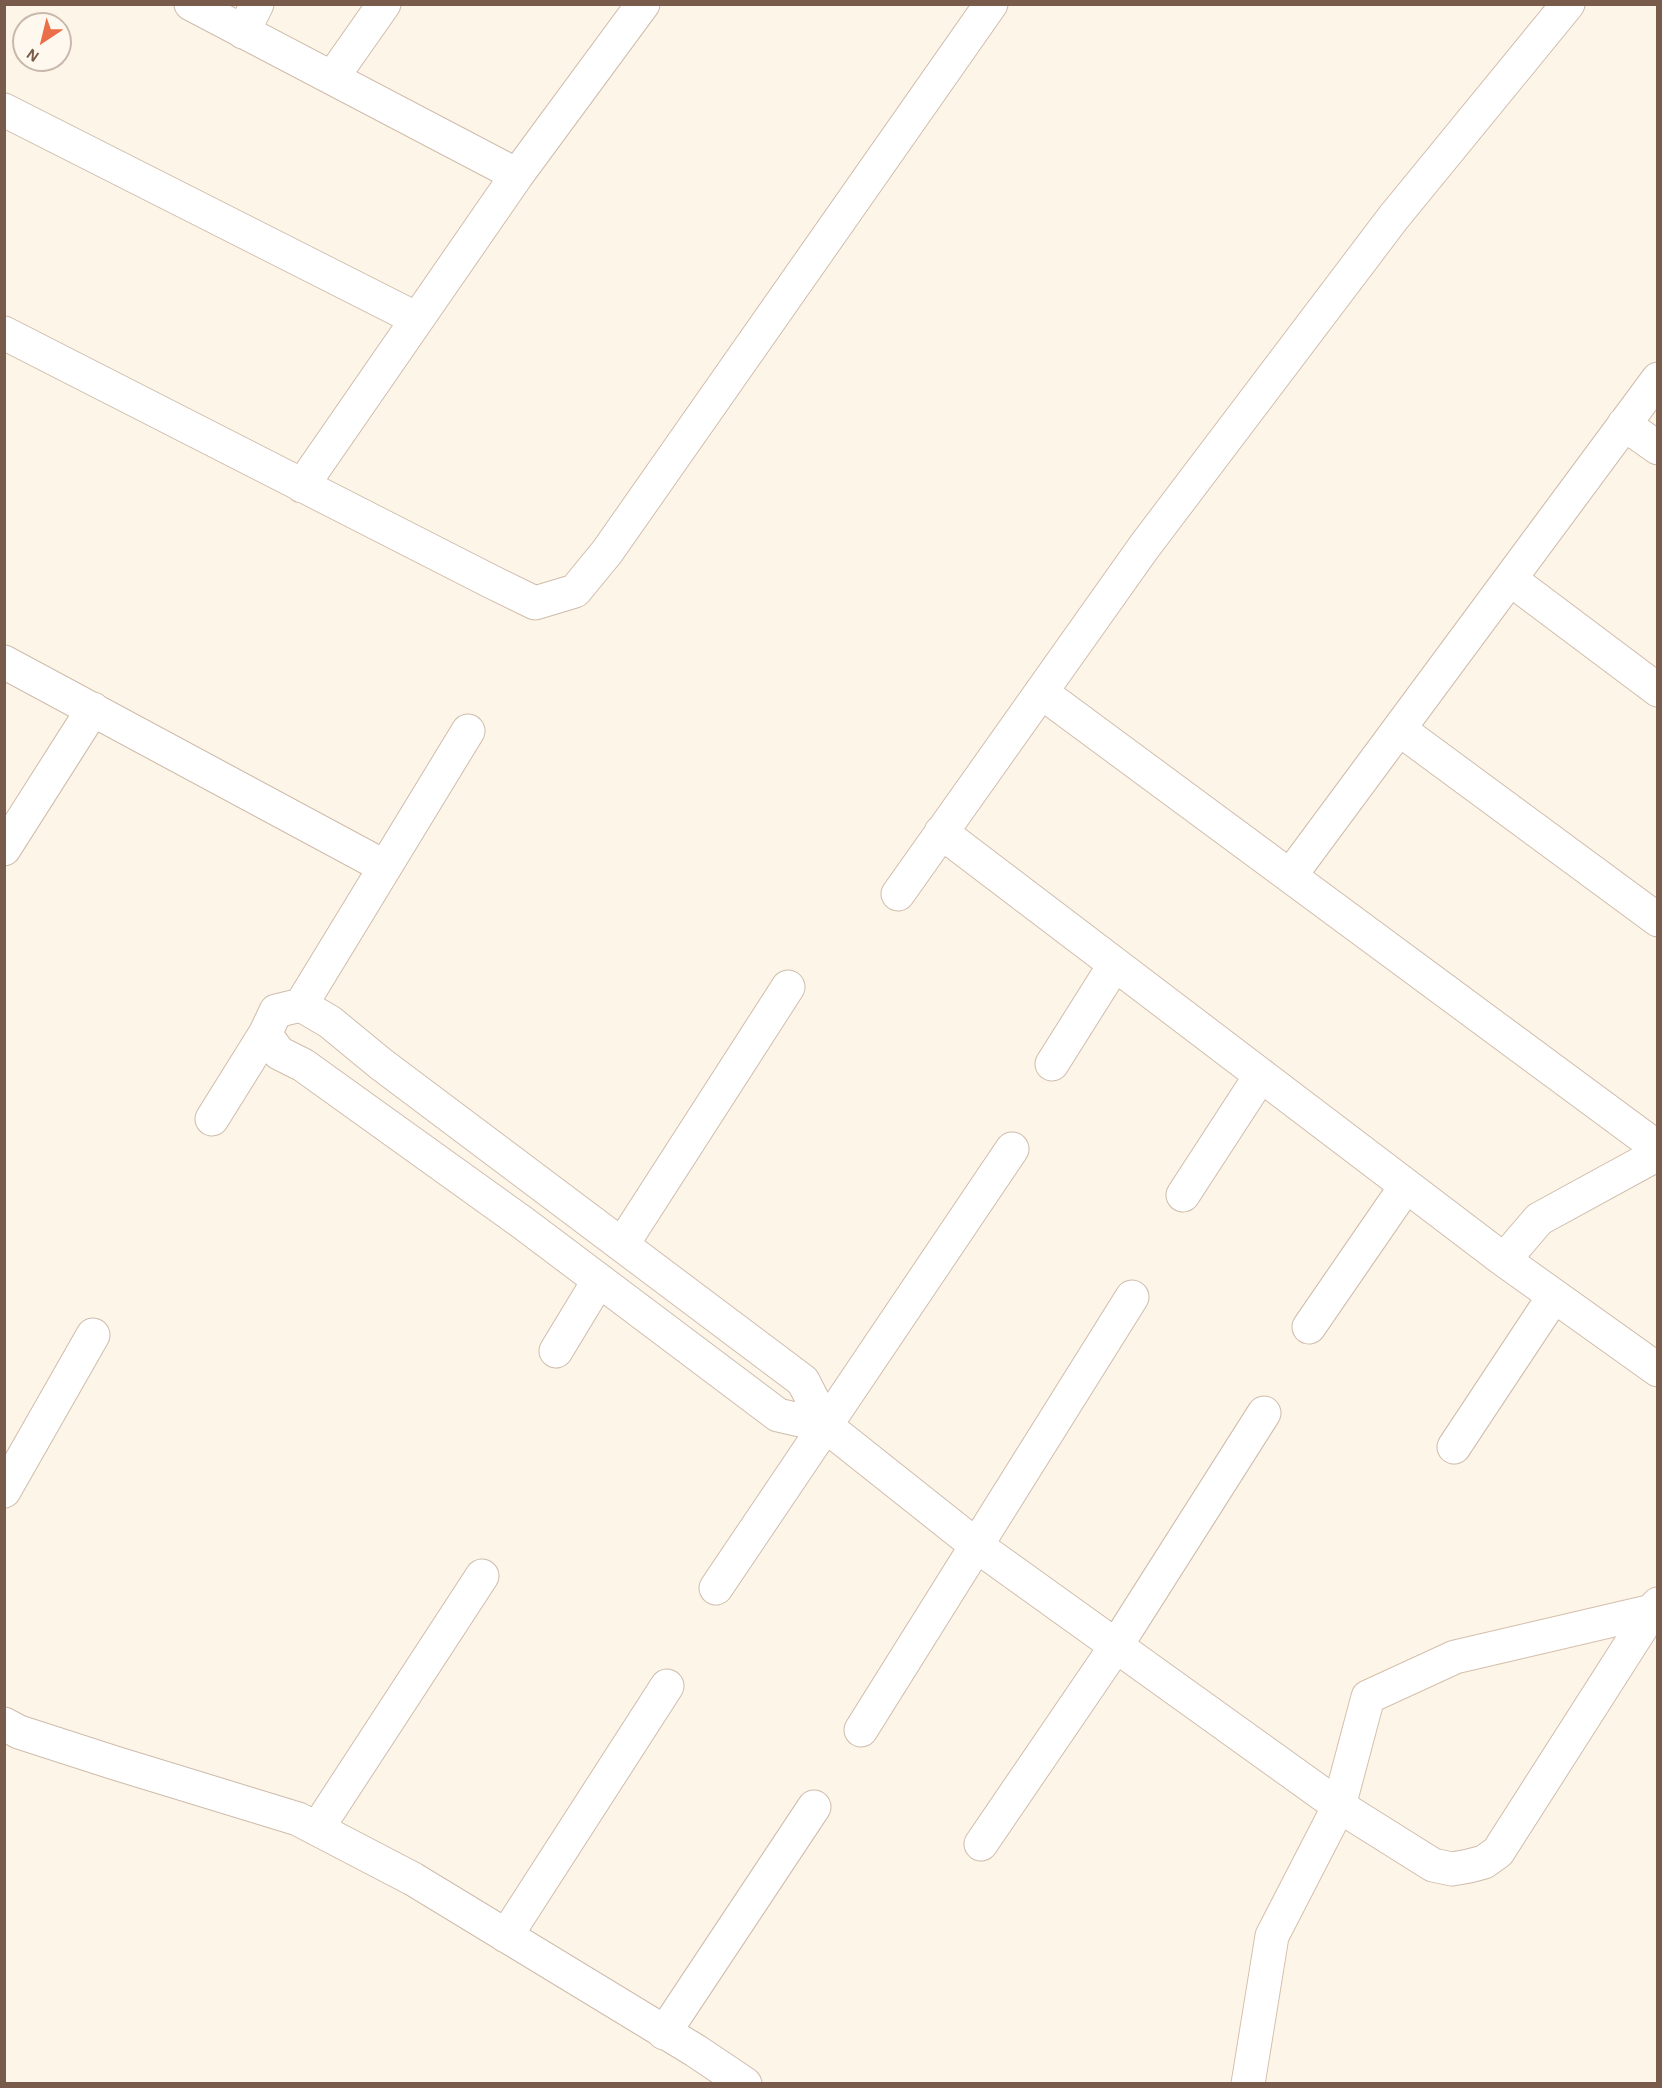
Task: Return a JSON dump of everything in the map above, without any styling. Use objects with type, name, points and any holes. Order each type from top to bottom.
[{"type":"street","points":[[191,4],[250,18],[332,78],[517,175]]},
{"type":"street","points":[[332,78],[384,4]]},
{"type":"street","points":[[302,486],[517,175],[643,4]]},
{"type":"street","points":[[4,333],[536,603],[575,591],[607,552],[991,4]]},
{"type":"street","points":[[898,894],[1144,547],[1393,218],[1568,4]]},
{"type":"street","points":[[4,110],[417,319]]},
{"type":"street","points":[[1290,876],[1658,379]]},
{"type":"street","points":[[1624,424],[1658,448]]},
{"type":"street","points":[[1510,579],[1658,690]]},
{"type":"street","points":[[4,662],[386,867]]},
{"type":"street","points":[[1041,692],[1658,1148]]},
{"type":"street","points":[[4,849],[93,709]]},
{"type":"street","points":[[1399,729],[1658,920]]},
{"type":"street","points":[[301,1005],[468,731]]},
{"type":"street","points":[[942,832],[1504,1260],[1658,1370]]},
{"type":"street","points":[[1052,1064],[1115,964]]},
{"type":"street","points":[[622,1245],[788,987]]},
{"type":"street","points":[[212,1119],[265,1034],[276,1011],[301,1005],[330,1022],[381,1064],[803,1382],[826,1426],[977,1546],[1339,1806],[1433,1865],[1452,1869],[1484,1862],[1498,1852],[1654,1607]]},
{"type":"street","points":[[265,1034],[279,1053],[303,1065],[599,1280],[778,1415],[826,1426]]},
{"type":"street","points":[[1183,1195],[1261,1075]]},
{"type":"street","points":[[716,1588],[1012,1149]]},
{"type":"street","points":[[1504,1260],[1539,1220],[1658,1154]]},
{"type":"street","points":[[1309,1327],[1406,1185]]},
{"type":"street","points":[[556,1351],[599,1280]]},
{"type":"street","points":[[1454,1447],[1554,1296]]},
{"type":"street","points":[[861,1730],[1132,1297]]},
{"type":"street","points":[[4,1491],[93,1335]]},
{"type":"street","points":[[981,1844],[1116,1646],[1264,1413]]},
{"type":"street","points":[[317,1829],[483,1576]]},
{"type":"street","points":[[1248,2084],[1272,1936],[1339,1806],[1368,1697],[1455,1657],[1654,1607]]},
{"type":"street","points":[[506,1936],[667,1686]]},
{"type":"street","points":[[4,1724],[20,1732],[115,1763],[298,1819],[413,1879],[745,2084]]},
{"type":"street","points":[[664,2033],[814,1808]]}]
